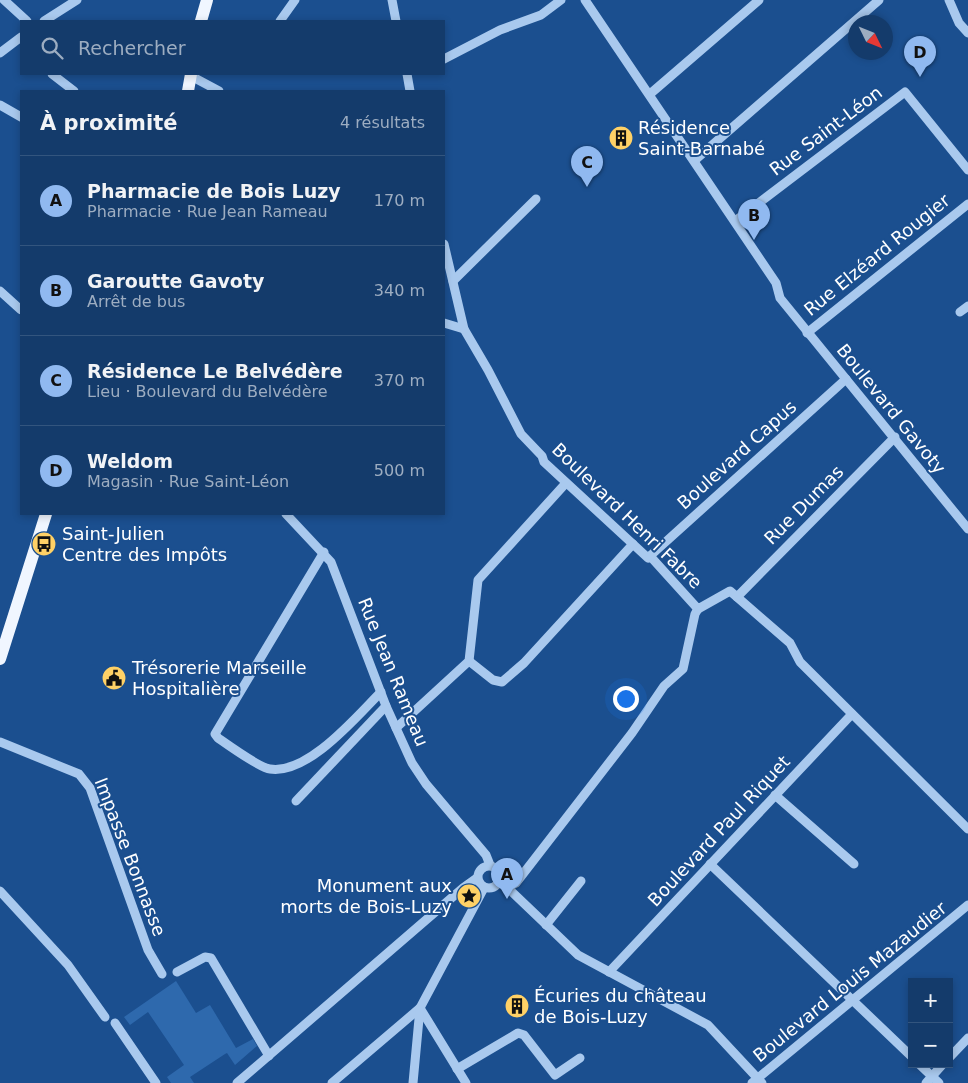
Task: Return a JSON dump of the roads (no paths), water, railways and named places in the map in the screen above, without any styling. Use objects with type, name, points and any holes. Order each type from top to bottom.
[{"type":"main road","points":[[201,20],[204,2]]},
{"type":"main road","points":[[188,90],[191,75]]},
{"type":"main road","points":[[0,659],[46,515]]},
{"type":"street","points":[[4,0],[26,20]]},
{"type":"street","points":[[46,20],[77,0]]},
{"type":"street","points":[[281,20],[296,0]]},
{"type":"street","points":[[392,0],[396,20]]},
{"type":"street","points":[[445,58],[500,30],[540,15],[560,0]]},
{"type":"street","name":"Boulevard Gavoty","points":[[586,0],[776,283],[780,298],[968,529]]},
{"type":"street","points":[[650,94],[759,0]]},
{"type":"street","points":[[695,160],[879,0]]},
{"type":"street","points":[[949,0],[959,23],[968,33]]},
{"type":"street","points":[[0,52],[20,38]]},
{"type":"street","points":[[12,43],[20,49]]},
{"type":"street","points":[[53,75],[73,90]]},
{"type":"street","points":[[191,75],[217,90]]},
{"type":"street","points":[[409,75],[410,90]]},
{"type":"street","name":"Rue Saint-Léon","points":[[735,221],[906,92],[968,170]]},
{"type":"street","points":[[0,105],[20,116]]},
{"type":"street","points":[[453,281],[536,200]]},
{"type":"street","name":"Rue Elzéard Rougier","points":[[807,333],[968,204]]},
{"type":"street","name":"Boulevard Henri Fabre","points":[[445,248],[464,329],[522,434],[542,456],[544,462],[648,558],[650,556],[698,609],[730,592],[737,597]]},
{"type":"street","points":[[0,291],[20,309]]},
{"type":"street","points":[[445,324],[464,329]]},
{"type":"street","name":"Boulevard Capus","points":[[650,556],[846,379]]},
{"type":"street","name":"Rue Dumas","points":[[737,597],[894,437]]},
{"type":"street","points":[[396,728],[469,661],[478,580],[566,483]]},
{"type":"street","name":"Rue Jean Rameau","points":[[287,515],[324,552],[331,562],[386,706],[412,763],[426,784],[486,855],[490,865]]},
{"type":"street","points":[[469,661],[493,680],[502,682],[524,663],[633,544]]},
{"type":"street","points":[[324,552],[215,734],[218,738],[268,769],[286,767],[310,757],[323,749],[381,692]]},
{"type":"street","points":[[737,597],[790,643],[800,662],[968,829]]},
{"type":"street","points":[[510,886],[516,882],[626,741],[664,686],[683,669],[694,614],[698,609]]},
{"type":"street","points":[[296,801],[386,706]]},
{"type":"street","name":"Boulevard Paul Riquet","points":[[609,972],[852,714]]},
{"type":"street","name":"Impasse Bonnasse","points":[[0,742],[79,774],[90,788],[148,950],[162,974]]},
{"type":"street","points":[[775,795],[854,864]]},
{"type":"street","points":[[710,864],[908,1053]]},
{"type":"street","points":[[237,1083],[462,888],[477,878],[481,869],[490,865],[495,867],[510,886],[512,892],[578,954],[708,1024],[757,1081]]},
{"type":"street","points":[[484,888],[496,886],[501,875]]},
{"type":"street","points":[[477,878],[484,888]]},
{"type":"street","points":[[546,925],[581,881]]},
{"type":"street","points":[[332,1083],[420,1008],[484,888]]},
{"type":"street","points":[[0,890],[68,965],[105,1016]]},
{"type":"street","name":"Boulevard Louis Mazaudier","points":[[757,1081],[968,905]]},
{"type":"street","points":[[177,972],[205,957],[212,958],[269,1056]]},
{"type":"street","points":[[420,1008],[461,1067],[466,1083]]},
{"type":"street","points":[[413,1083],[420,1008]]},
{"type":"street","points":[[115,1023],[156,1083]]},
{"type":"street","points":[[461,1067],[518,1033],[524,1035],[556,1074],[580,1058]]},
{"type":"street","points":[[953,1054],[968,1038]]},
{"type":"street","points":[[922,1068],[929,1080],[939,1083]]},
{"type":"street","points":[[929,1080],[940,1068]]},
{"type":"place","name":"Weldom","points":[[920,77]]},
{"type":"place","name":"Résidence Saint-Barnabé","points":[[621,138]]},
{"type":"place","name":"Résidence Le Belvédère","points":[[587,187]]},
{"type":"place","name":"Garoutte Gavoty","points":[[754,240]]},
{"type":"place","name":"Saint-Julien Centre des Impôts","points":[[44,544]]},
{"type":"place","name":"Trésorerie Marseille Hospitalière","points":[[114,678]]},
{"type":"place","name":"Monument aux morts de Bois-Luzy","points":[[469,896]]},
{"type":"place","name":"Pharmacie de Bois Luzy","points":[[507,899]]},
{"type":"place","name":"Écuries du château de Bois-Luzy","points":[[517,1006]]}]
